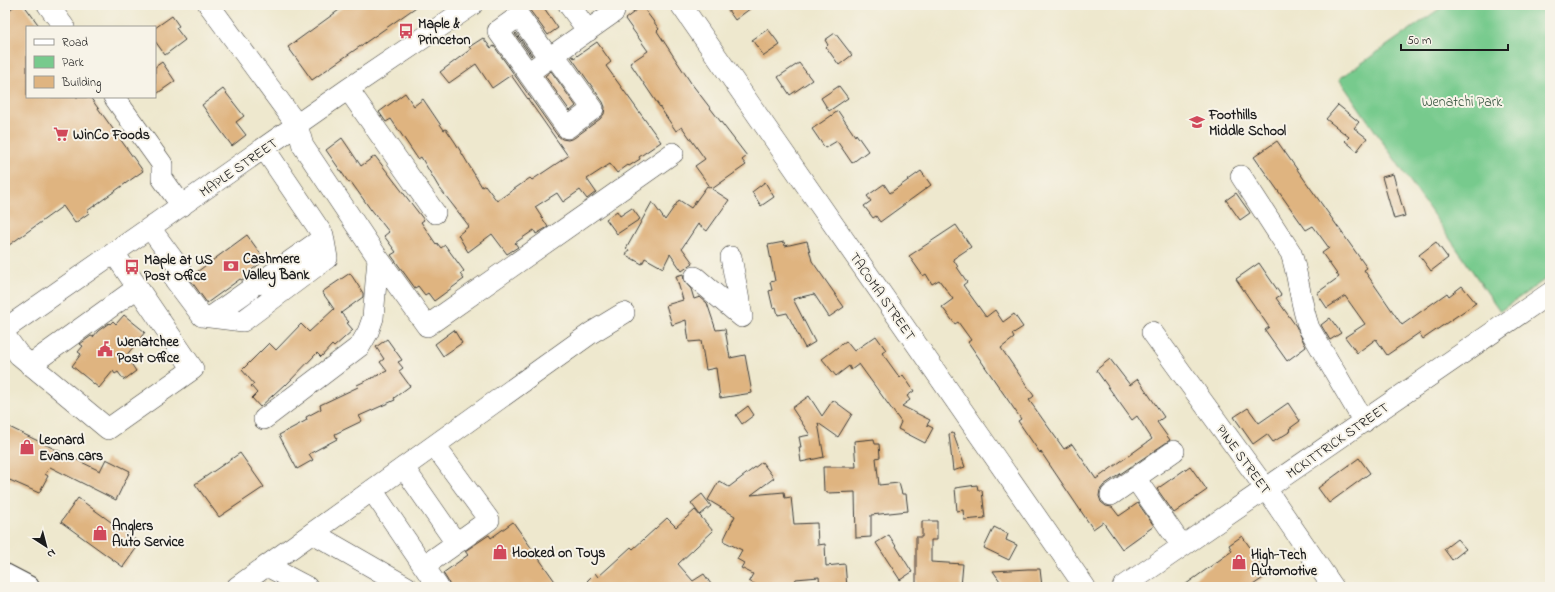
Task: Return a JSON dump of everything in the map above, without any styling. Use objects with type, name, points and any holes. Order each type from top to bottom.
[{"type":"main road","points":[[5,575],[28,587]]},
{"type":"street","points":[[48,5],[63,26]]},
{"type":"street","points":[[209,5],[297,126],[303,146],[378,258],[427,326],[673,154]]},
{"type":"street","name":"MAPLE STREET","points":[[5,329],[348,89],[472,5]]},
{"type":"street","points":[[569,5],[588,31]]},
{"type":"street","name":"TACOMA STREET","points":[[681,5],[1085,587]]},
{"type":"street","points":[[528,74],[614,12]]},
{"type":"street","points":[[519,16],[552,57],[593,109],[567,128],[498,31],[519,16]]},
{"type":"street","points":[[348,89],[435,213]]},
{"type":"street","points":[[115,98],[162,164],[162,178],[182,206]]},
{"type":"street","points":[[150,228],[180,269],[174,280],[202,316],[243,321],[327,258],[323,235],[264,148]]},
{"type":"street","points":[[1241,176],[1291,253],[1296,267],[1304,313],[1309,328],[1364,422]]},
{"type":"street","points":[[211,318],[324,238]]},
{"type":"street","points":[[5,336],[19,355],[30,365],[108,429],[193,369],[114,253]]},
{"type":"street","points":[[695,277],[742,317],[731,257]]},
{"type":"street","points":[[264,419],[360,346],[368,332],[373,318],[378,258]]},
{"type":"street","points":[[30,365],[137,288]]},
{"type":"street","name":"MCKITTRICK STREET","points":[[1123,587],[1550,293]]},
{"type":"street","points":[[237,587],[591,333],[624,313]]},
{"type":"street","name":"PINE STREET","points":[[1152,332],[1266,489],[1333,587]]},
{"type":"street","points":[[424,566],[489,520],[435,446]]},
{"type":"street","points":[[1111,495],[1174,451]]},
{"type":"street","points":[[404,468],[456,543]]},
{"type":"street","points":[[1135,478],[1182,546]]},
{"type":"street","points":[[372,490],[438,587]]},
{"type":"street","points":[[313,533],[407,587]]},
{"type":"street","points":[[267,566],[307,587]]},
{"type":"green space","name":"Wenatchi Park","points":[[1445,5],[1550,5],[1550,276],[1500,311],[1339,79]]},
{"type":"building","name":"WinCo Foods","points":[[16,5],[24,5],[39,26],[26,26],[26,98],[91,98],[143,171],[87,211],[89,213],[75,223],[63,206],[5,248],[5,13]]},
{"type":"building","points":[[346,5],[419,5],[312,80],[288,47]]},
{"type":"building","points":[[524,5],[542,5],[558,28],[548,35],[529,9]]},
{"type":"building","points":[[734,5],[755,5],[735,20],[728,10]]},
{"type":"building","points":[[642,6],[659,29],[657,31],[691,83],[747,156],[742,160],[746,165],[712,189],[729,200],[707,231],[698,224],[682,248],[693,263],[682,271],[670,254],[663,268],[645,258],[642,264],[626,255],[629,250],[626,249],[652,202],[665,220],[679,200],[691,208],[707,186],[711,188],[695,166],[705,159],[682,127],[676,131],[630,63],[648,51],[625,19]]},
{"type":"building","points":[[172,16],[179,26],[176,28],[185,40],[165,55],[156,42],[156,27]]},
{"type":"building","points":[[768,29],[780,45],[764,56],[752,40]]},
{"type":"building","points":[[516,33],[532,55],[531,56],[515,34]]},
{"type":"building","points":[[835,33],[852,55],[839,65],[826,47],[828,45],[825,40]]},
{"type":"building","points":[[483,38],[491,48],[494,46],[557,135],[562,139],[568,140],[574,138],[600,119],[604,114],[605,107],[603,102],[571,57],[573,56],[574,58],[597,42],[611,62],[606,66],[661,142],[639,157],[640,159],[617,173],[610,164],[587,179],[596,192],[587,199],[580,190],[563,202],[557,193],[535,207],[548,227],[536,234],[534,230],[515,243],[518,247],[507,254],[492,234],[468,252],[458,235],[469,226],[438,186],[421,157],[418,159],[391,119],[386,122],[379,112],[405,93],[414,106],[423,99],[444,130],[446,129],[455,142],[482,187],[485,185],[497,201],[530,178],[532,180],[568,156],[511,75],[492,88],[476,64],[449,83],[440,72],[471,49],[469,47]]},
{"type":"building","points":[[162,62],[175,81],[156,94],[156,66]]},
{"type":"building","points":[[799,63],[812,80],[790,95],[778,77]]},
{"type":"building","points":[[551,71],[576,106],[570,111],[545,76]]},
{"type":"building","points":[[839,86],[848,98],[829,111],[821,98]]},
{"type":"building","points":[[223,89],[244,116],[236,122],[246,135],[232,146],[202,105]]},
{"type":"building","points":[[1338,105],[1359,122],[1354,128],[1367,138],[1357,151],[1345,141],[1349,137],[1326,119]]},
{"type":"building","points":[[838,111],[855,136],[856,134],[868,151],[852,163],[837,141],[825,148],[812,129]]},
{"type":"building","points":[[342,138],[361,166],[375,156],[424,220],[421,222],[436,244],[437,243],[441,248],[445,245],[464,271],[460,274],[464,279],[434,301],[428,293],[425,295],[418,286],[415,288],[391,255],[396,252],[384,236],[389,232],[351,182],[349,183],[326,150]]},
{"type":"building","points":[[1277,141],[1367,268],[1364,270],[1402,325],[1447,293],[1449,296],[1462,286],[1476,303],[1423,339],[1419,333],[1387,355],[1376,339],[1357,353],[1345,337],[1365,324],[1345,296],[1327,308],[1317,293],[1339,277],[1322,253],[1329,248],[1313,226],[1306,230],[1254,157]]},
{"type":"building","points":[[921,171],[931,185],[880,222],[876,216],[873,218],[864,206],[871,201],[867,196],[884,184],[890,193]]},
{"type":"building","points":[[1393,174],[1405,216],[1394,219],[1382,177]]},
{"type":"building","points":[[765,182],[774,197],[761,206],[752,192]]},
{"type":"building","points":[[1236,193],[1250,213],[1240,220],[1226,200]]},
{"type":"building","points":[[632,208],[640,219],[617,234],[606,219],[617,211],[620,216]]},
{"type":"building","points":[[956,225],[971,247],[953,259],[967,282],[963,285],[986,317],[995,310],[1003,322],[1014,314],[1023,327],[1012,334],[1014,338],[1001,348],[1034,396],[1029,400],[1064,449],[1072,444],[1096,479],[1152,439],[1137,416],[1132,420],[1096,370],[1110,359],[1130,385],[1138,379],[1164,417],[1157,422],[1170,440],[1104,485],[1100,490],[1099,496],[1101,502],[1106,506],[1112,507],[1119,516],[1138,503],[1154,526],[1122,549],[1103,522],[1093,529],[1041,452],[1040,453],[1018,421],[1021,419],[968,342],[971,340],[958,322],[955,324],[942,307],[953,299],[939,280],[932,284],[926,274],[923,276],[909,256]]},
{"type":"building","name":"Cashmere Valley Bank","points":[[247,235],[265,260],[249,272],[251,274],[248,278],[242,280],[240,279],[207,303],[189,278]]},
{"type":"building","points":[[807,241],[812,261],[844,307],[829,317],[814,294],[793,299],[815,342],[805,348],[787,313],[778,315],[776,307],[773,308],[769,291],[772,290],[770,282],[775,281],[768,245],[784,242],[785,246]]},
{"type":"building","points":[[1436,242],[1448,258],[1431,271],[1419,255]]},
{"type":"building","points":[[1259,263],[1281,295],[1276,298],[1296,326],[1306,347],[1287,361],[1265,330],[1269,327],[1236,279]]},
{"type":"building","points":[[350,273],[363,293],[363,297],[341,313],[349,322],[347,323],[353,330],[334,347],[332,345],[321,357],[317,353],[286,385],[285,384],[260,407],[252,398],[257,393],[251,386],[254,384],[242,370],[269,343],[276,350],[301,324],[309,332],[334,309],[322,292]]},
{"type":"building","points":[[683,274],[684,281],[691,289],[694,299],[700,297],[707,303],[716,330],[725,329],[730,358],[745,355],[752,393],[720,398],[716,368],[706,370],[701,341],[689,342],[686,320],[672,325],[666,305],[683,300],[676,276]]},
{"type":"building","name":"Wenatchee Post Office","points":[[124,315],[145,332],[126,356],[136,371],[124,380],[118,372],[115,374],[113,371],[99,388],[72,366],[81,354],[78,352],[83,346],[80,344],[91,336],[93,337],[98,331],[109,323],[110,324],[113,321],[116,324]]},
{"type":"building","points":[[1330,318],[1341,333],[1330,340],[1321,325]]},
{"type":"building","points":[[454,330],[462,343],[443,356],[435,344]]},
{"type":"building","points":[[876,336],[886,350],[882,353],[900,378],[903,375],[914,391],[907,396],[910,400],[902,406],[930,420],[927,425],[933,428],[925,443],[898,429],[901,422],[859,364],[851,370],[849,366],[836,376],[822,359],[846,341],[854,351]]},
{"type":"building","points":[[387,339],[402,360],[398,362],[403,368],[399,371],[410,386],[394,398],[395,400],[359,416],[362,421],[335,434],[337,439],[309,454],[313,460],[297,469],[279,435],[307,420],[306,417],[321,409],[320,405],[387,371],[380,362],[384,359],[376,347]]},
{"type":"building","points":[[809,396],[822,416],[833,400],[852,414],[838,437],[818,423],[824,457],[801,462],[799,437],[810,435],[792,408]]},
{"type":"building","points":[[1288,403],[1300,421],[1289,429],[1291,431],[1273,442],[1267,434],[1253,444],[1234,417],[1248,408],[1259,423]]},
{"type":"building","points":[[748,406],[754,415],[742,424],[736,415]]},
{"type":"building","name":"Leonard Evans cars","points":[[5,425],[100,471],[106,459],[130,471],[116,500],[50,467],[45,474],[48,476],[39,493],[5,478]]},
{"type":"building","points":[[953,433],[965,467],[953,471],[949,434]]},
{"type":"building","points":[[874,439],[875,444],[879,444],[880,457],[876,458],[879,485],[899,483],[902,494],[906,494],[908,511],[871,515],[871,537],[856,538],[855,492],[827,493],[824,491],[823,467],[856,467],[854,441]]},
{"type":"building","points":[[240,453],[264,487],[219,517],[195,484]]},
{"type":"building","points":[[1359,458],[1370,473],[1329,503],[1318,488]]},
{"type":"building","points":[[762,462],[774,478],[751,495],[784,492],[785,498],[791,497],[794,524],[817,523],[818,545],[825,544],[826,566],[845,564],[847,587],[820,587],[819,577],[796,579],[792,587],[760,587],[749,581],[753,574],[741,568],[744,563],[737,559],[742,550],[723,541],[735,516],[708,500],[719,481],[729,487]]},
{"type":"building","points":[[1190,466],[1207,490],[1174,513],[1157,489]]},
{"type":"building","points":[[977,485],[978,490],[982,490],[985,518],[964,520],[963,510],[957,511],[955,488]]},
{"type":"building","points":[[702,494],[711,506],[700,515],[691,503]]},
{"type":"building","name":"Anglers Auto Service","points":[[78,498],[140,543],[123,567],[61,522]]},
{"type":"building","points":[[695,510],[713,531],[678,564],[693,581],[704,574],[713,587],[587,587],[590,584],[587,581],[595,573],[598,577],[631,547],[633,549],[667,518],[676,527]]},
{"type":"building","points":[[922,521],[937,521],[937,540],[931,540],[931,562],[963,564],[961,587],[916,587],[916,537],[922,537]]},
{"type":"building","name":"Hooked on Toys","points":[[513,522],[559,587],[450,587],[443,573],[468,555],[465,551],[489,535],[491,538]]},
{"type":"building","points":[[994,527],[1008,534],[1006,540],[1017,545],[1009,560],[984,548]]},
{"type":"building","points":[[889,535],[912,572],[900,580],[876,543]]},
{"type":"building","name":"High-Tech Automotive","points":[[1242,536],[1269,574],[1250,587],[1182,587],[1232,551],[1229,545]]},
{"type":"building","points":[[1457,539],[1466,549],[1452,560],[1444,549]]},
{"type":"building","points":[[1040,569],[1042,587],[1004,587],[993,571]]},
{"type":"place","name":"Maple & Princeton","points":[[406,31]]},
{"type":"place","name":"Foothills Middle School","points":[[1197,122]]},
{"type":"place","name":"WinCo Foods","points":[[61,134]]},
{"type":"place","name":"Cashmere Valley Bank","points":[[231,266]]},
{"type":"place","name":"Maple at US Post Office","points":[[132,267]]},
{"type":"place","name":"Wenatchee Post Office","points":[[105,349]]},
{"type":"place","name":"Leonard Evans cars","points":[[27,447]]},
{"type":"place","name":"Anglers Auto Service","points":[[100,533]]},
{"type":"place","name":"Hooked on Toys","points":[[500,552]]},
{"type":"place","name":"High-Tech Automotive","points":[[1239,562]]}]
